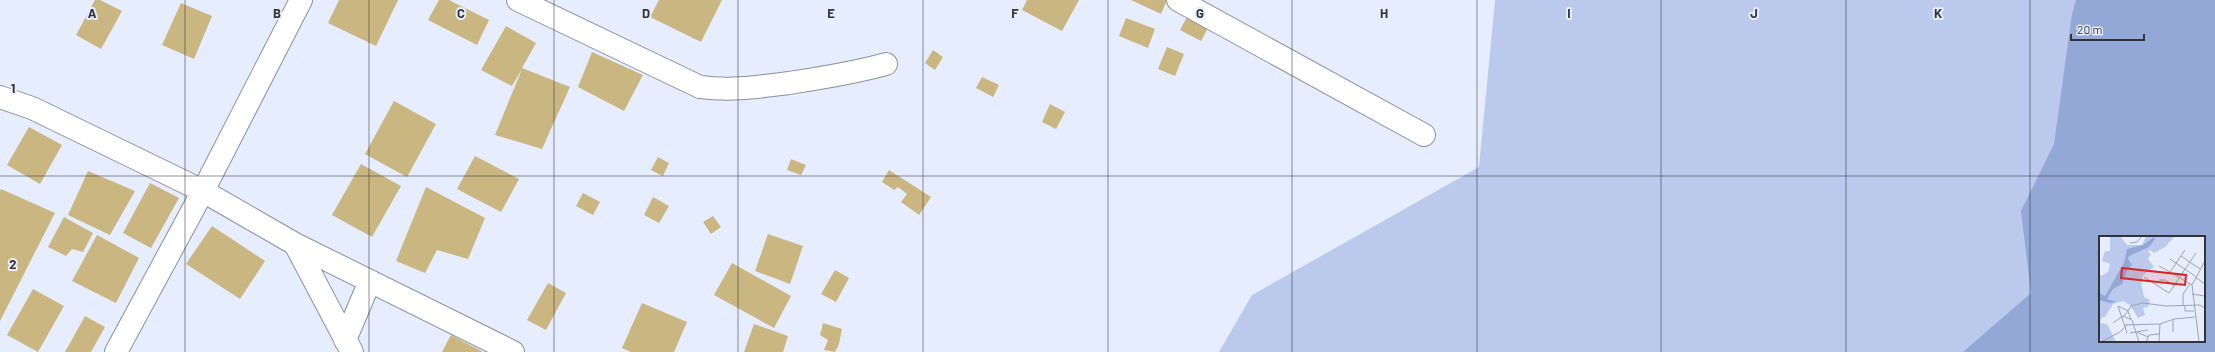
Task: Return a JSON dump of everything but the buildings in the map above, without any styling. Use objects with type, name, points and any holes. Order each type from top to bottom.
[{"type":"street","points":[[116,352],[203,191],[300,0]]},
{"type":"street","points":[[518,0],[700,87],[725,90],[751,89],[855,73],[886,64]]},
{"type":"street","points":[[1178,0],[1424,135]]},
{"type":"street","points":[[0,97],[32,108],[203,191],[295,244],[513,352]]},
{"type":"street","points":[[295,244],[348,346]]},
{"type":"street","points":[[348,346],[370,281]]},
{"type":"shaded area","points":[[1495,0],[2215,0],[2215,352],[1219,352],[1252,295],[1479,167]]},
{"type":"shaded area","points":[[2076,0],[2215,0],[2215,352],[1963,352],[2031,293],[2021,211],[2054,144],[2072,14]]}]
